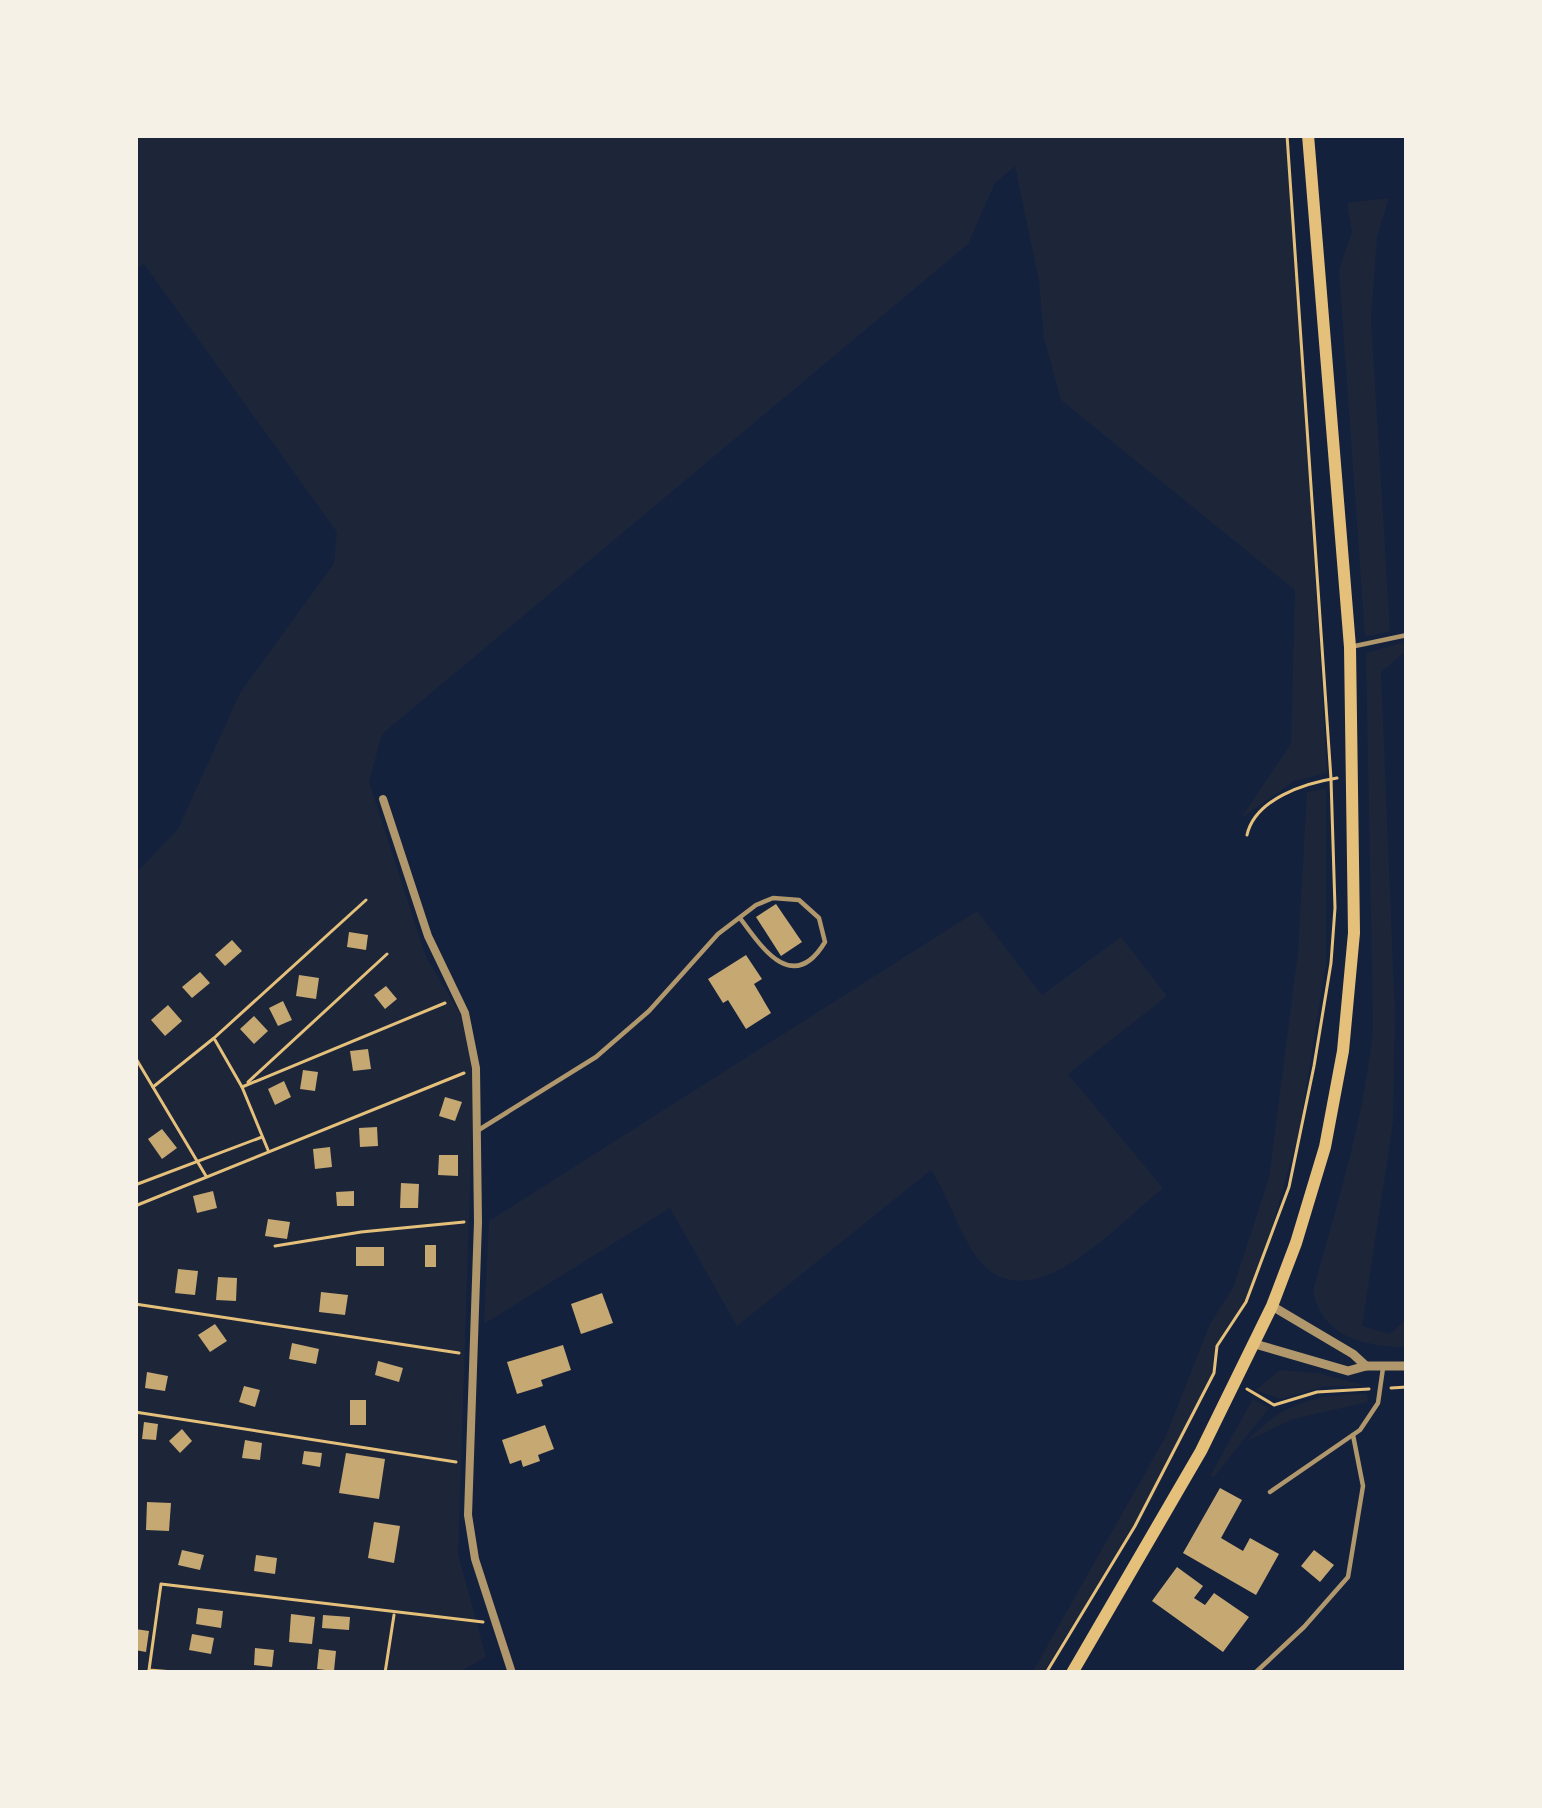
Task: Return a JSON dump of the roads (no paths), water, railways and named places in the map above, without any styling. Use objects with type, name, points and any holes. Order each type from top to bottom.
[{"type":"main road","points":[[1072,1673],[1201,1450],[1256,1344],[1296,1243],[1325,1147],[1342,1051],[1354,933],[1350,647],[1308,135]]},
{"type":"street","points":[[383,799],[428,936],[472,1035],[478,1222],[470,1532],[512,1673]]},
{"type":"street","points":[[1272,1306],[1366,1366]]},
{"type":"street","points":[[1256,1344],[1348,1371],[1407,1366]]},
{"type":"lane","points":[[1350,647],[1407,634]]},
{"type":"lane","points":[[477,1131],[611,1044],[649,1011],[691,961],[740,918],[764,899],[799,900],[819,918],[825,942],[806,963],[779,963],[768,957],[740,918]]},
{"type":"lane","points":[[1270,1492],[1353,1435],[1378,1403],[1383,1368]]},
{"type":"lane","points":[[1255,1673],[1304,1628],[1348,1577],[1363,1486],[1353,1435]]}]
